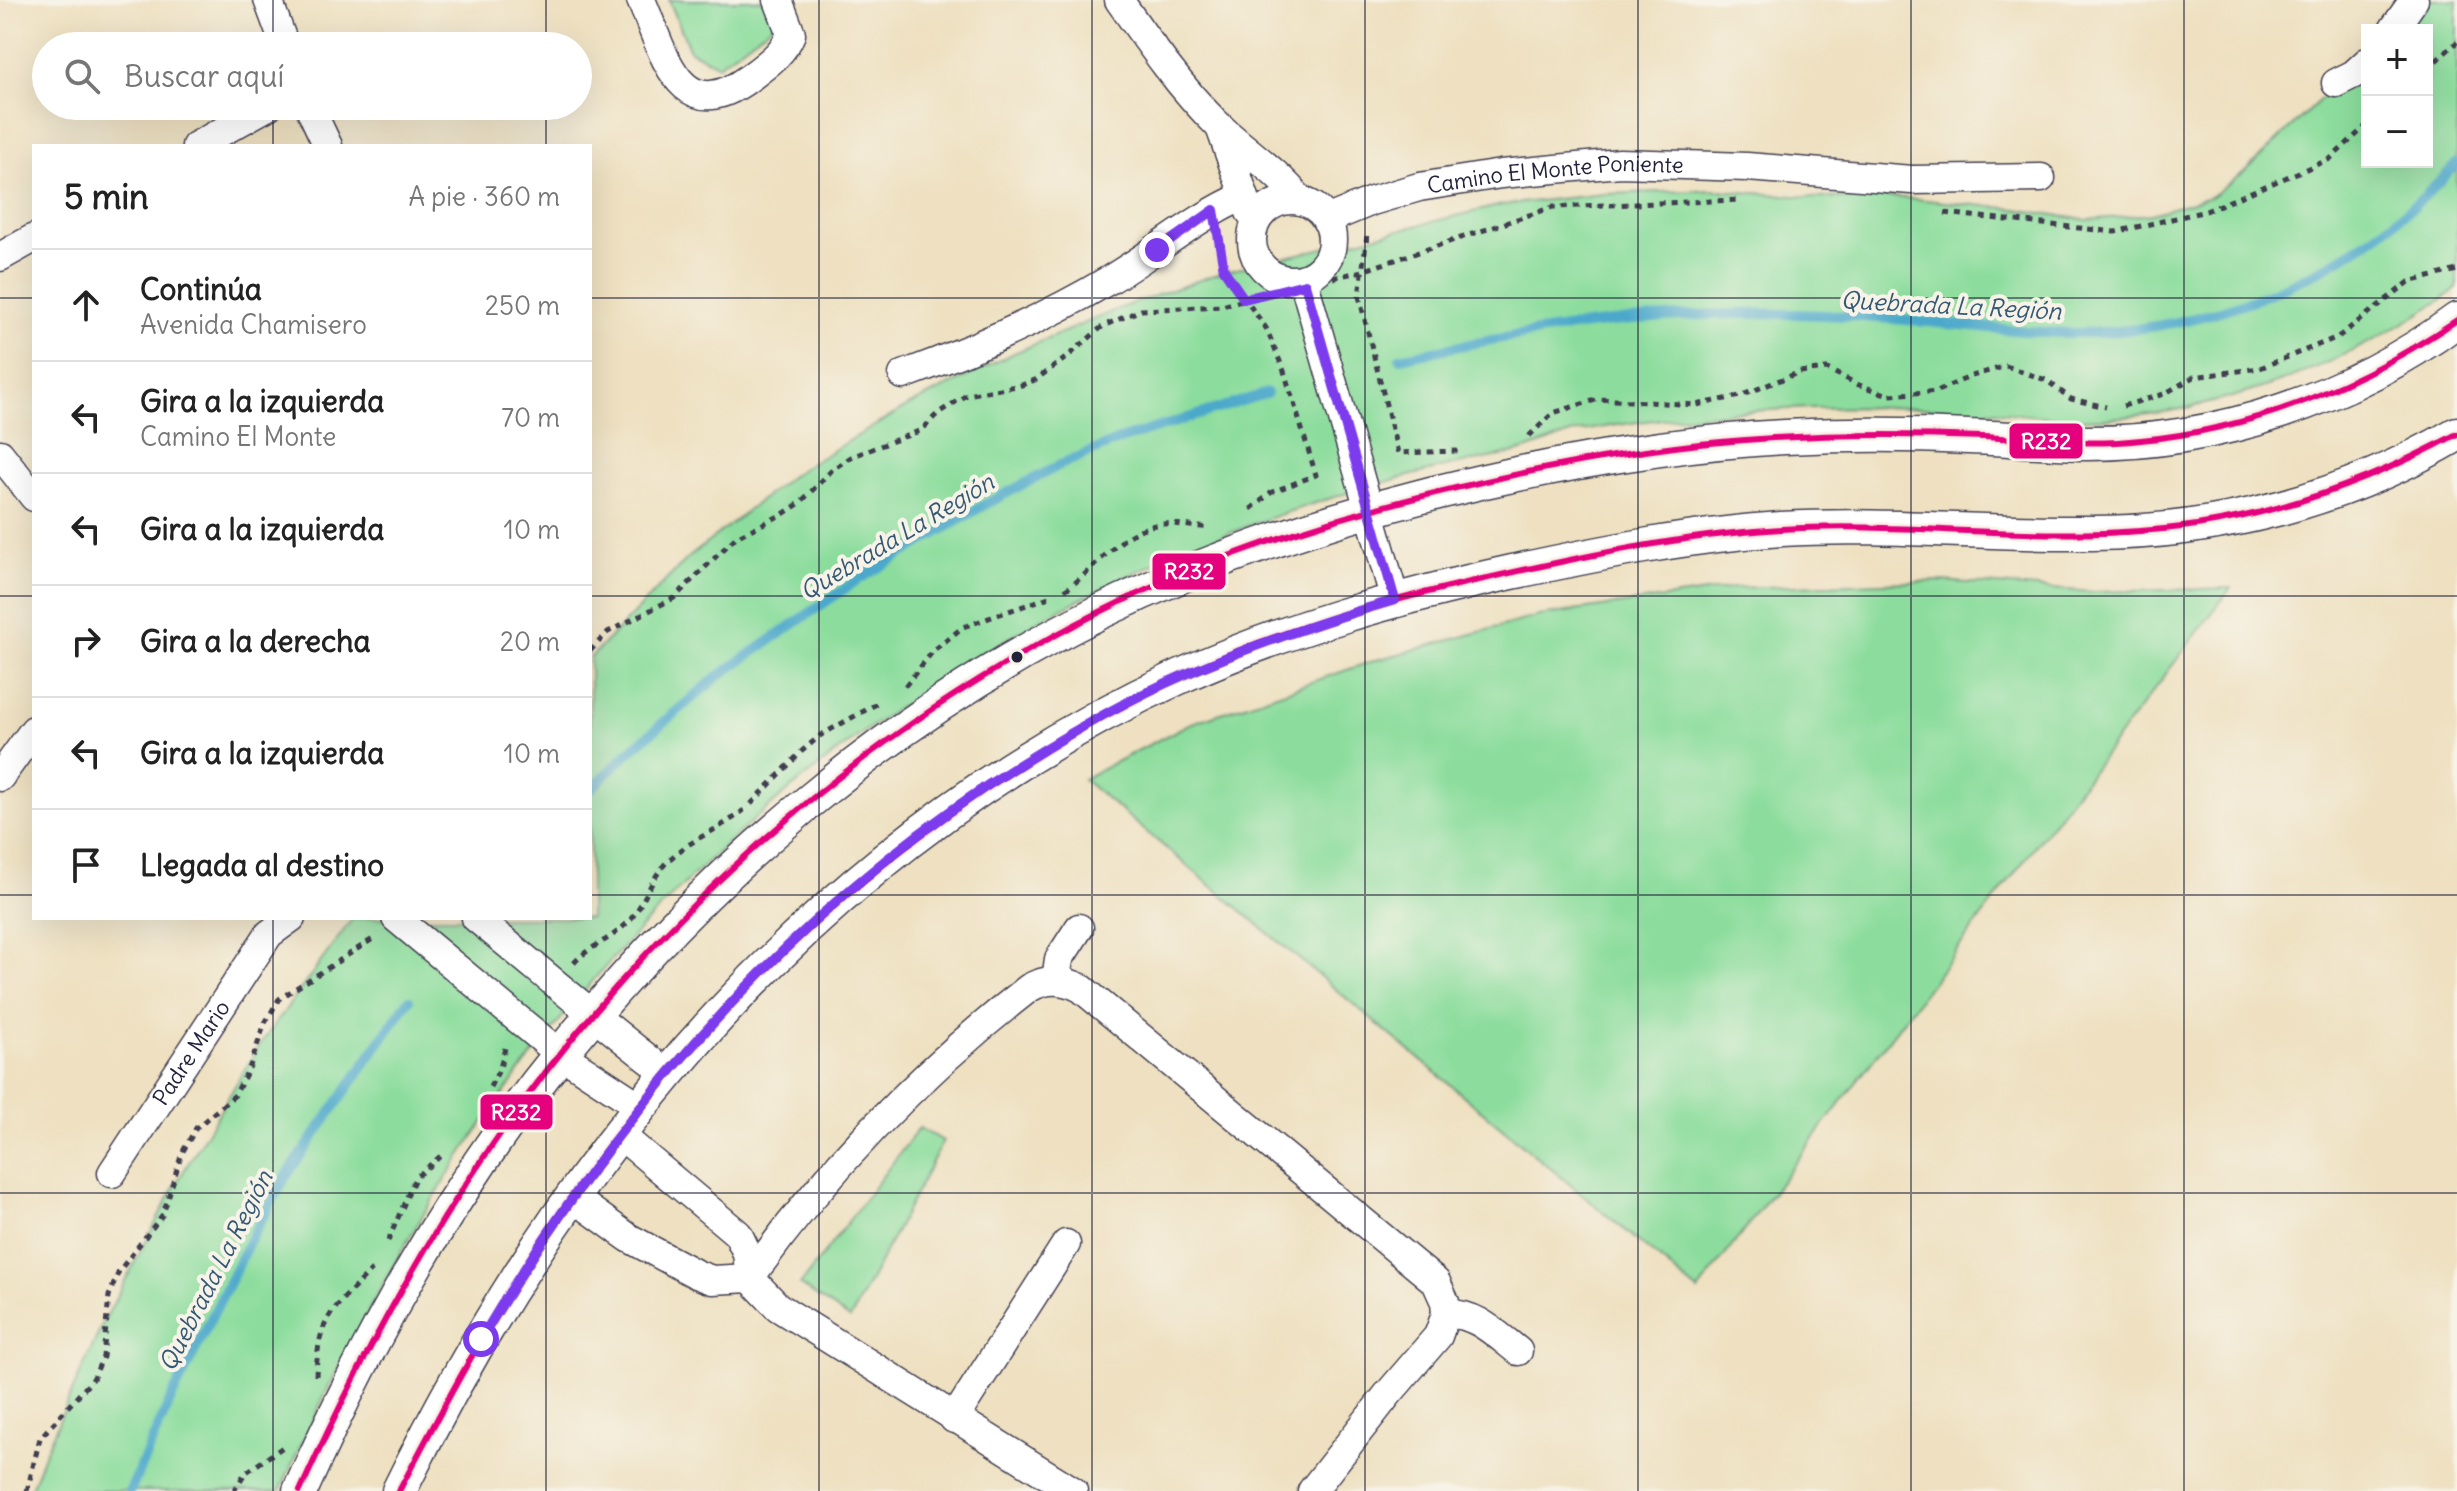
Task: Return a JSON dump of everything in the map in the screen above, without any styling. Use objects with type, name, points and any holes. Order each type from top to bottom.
[{"type":"street","points":[[268,0],[280,32]]},
{"type":"street","points":[[641,0],[672,71],[690,91],[713,97],[733,90],[786,47],[791,34],[778,0]]},
{"type":"street","points":[[1119,0],[1175,75],[1219,126],[1274,170],[1301,201]]},
{"type":"street","points":[[2397,24],[2414,0]]},
{"type":"street","points":[[2336,83],[2361,68]]},
{"type":"street","points":[[200,144],[243,120]]},
{"type":"street","points":[[316,120],[327,144]]},
{"type":"street","points":[[1219,126],[1253,228],[1253,251],[1266,270],[1284,279],[1304,282],[1320,268],[1330,251],[1332,240],[1326,220],[1311,205],[1301,201],[1273,204],[1258,217],[1253,228]]},
{"type":"street","name":"Camino El Monte Poniente","points":[[1326,220],[1372,201],[1419,187],[1501,174],[1620,163],[1789,170],[1912,180],[2041,178]]},
{"type":"street","points":[[903,375],[1035,320],[1157,250],[1214,210],[1244,196]]},
{"type":"street","points":[[0,257],[32,239]]},
{"type":"street","points":[[1304,282],[1395,600]]},
{"type":"street","points":[[300,1491],[363,1359],[409,1279],[494,1145],[560,1054],[592,1016],[667,934],[766,839],[873,752],[949,699],[1056,634],[1159,584],[1272,540],[1370,509],[1563,465],[1722,441],[1909,435],[2092,443],[2185,435],[2259,418],[2314,398],[2404,356],[2457,320]]},
{"type":"street","points":[[399,1491],[461,1372],[571,1196],[668,1074],[755,976],[846,890],[896,849],[1000,777],[1117,708],[1181,676],[1299,629],[1395,600],[1551,564],[1662,543],[1769,530],[1887,526],[2093,533],[2195,525],[2298,504],[2347,487],[2457,434]]},
{"type":"street","points":[[0,454],[32,494]]},
{"type":"street","points":[[0,777],[32,733]]},
{"type":"street","points":[[398,920],[560,1054],[641,1107]]},
{"type":"street","points":[[478,920],[592,1016],[668,1074]]},
{"type":"street","name":"Padre Mario","points":[[112,1173],[277,923]]},
{"type":"street","points":[[1056,980],[1059,959],[1079,928]]},
{"type":"street","points":[[750,1278],[776,1241],[902,1099],[996,1014],[1029,988],[1042,982],[1056,980],[1081,988],[1436,1282],[1445,1302],[1446,1314],[1438,1336],[1312,1491]]},
{"type":"street","points":[[619,1134],[738,1234],[747,1253],[750,1278],[778,1307],[1073,1491]]},
{"type":"street","points":[[571,1196],[629,1238],[696,1274],[712,1280],[750,1278]]},
{"type":"street","points":[[954,1419],[1066,1244]]},
{"type":"street","points":[[1446,1314],[1463,1314],[1474,1318],[1518,1351]]},
{"type":"path","points":[[2433,64],[2457,42]]},
{"type":"path","points":[[1214,210],[1224,270],[1266,328],[1284,371],[1316,475]]},
{"type":"path","points":[[1525,440],[1553,413],[1599,399],[1696,405],[1740,396],[1800,372],[1827,369],[1889,395],[1937,391],[2006,366],[2046,380],[2071,399],[2113,409],[2164,394],[2194,377],[2260,368],[2338,337],[2409,282],[2457,270]]},
{"type":"path","points":[[592,649],[608,632],[674,598],[736,537],[800,503],[833,469],[851,457],[922,430],[938,413],[967,395],[1035,380],[1103,326],[1141,310],[1222,306],[1304,282],[1362,271],[1359,296],[1398,453],[1469,453]]},
{"type":"path","points":[[27,1491],[40,1438],[93,1379],[103,1357],[109,1296],[119,1271],[163,1214],[182,1153],[196,1128],[235,1095],[250,1066],[265,1023],[279,999],[398,920]]},
{"type":"green space","points":[[669,0],[762,0],[775,23],[718,65],[690,51]]},
{"type":"green space","points":[[2415,0],[2457,0],[2457,289],[2415,316],[2372,341],[2280,382],[2183,409],[2134,416],[2072,419],[1959,409],[1864,407],[1678,417],[1578,432],[1515,453],[1457,464],[1313,504],[1232,532],[1128,576],[1027,628],[930,687],[837,752],[748,825],[666,903],[589,986],[518,1074],[449,1173],[387,1276],[331,1382],[280,1491],[30,1491],[103,1323],[176,1184],[259,1046],[352,920],[592,920],[592,656],[688,558],[795,473],[910,405],[1014,353],[1128,305],[1220,273],[1502,205],[1603,194],[1718,190],[1819,198],[1895,197],[2016,209],[2087,220],[2151,214],[2210,197],[2243,173],[2361,56],[2361,168],[2433,168],[2433,24],[2392,24]]},
{"type":"green space","points":[[1941,581],[2094,592],[2231,588],[1698,1291],[1083,779],[1189,724],[1376,660],[1539,616],[1734,588]]},
{"type":"green space","points":[[919,1128],[943,1141],[850,1319],[800,1285]]},
{"type":"waterway","name":"Quebrada La Región","points":[[1400,358],[1564,328],[1688,316],[1839,316],[2066,333],[2154,326],[2203,316],[2251,301],[2342,258],[2422,198],[2457,163]]},
{"type":"waterway","name":"Quebrada La Región","points":[[592,788],[631,750],[717,677],[856,581],[986,504],[1060,465],[1116,441],[1267,393]]},
{"type":"waterway","name":"Quebrada La Región","points":[[130,1491],[170,1401],[250,1240],[285,1178],[409,1000]]},
{"type":"transit line","name":"R232","points":[[300,1491],[363,1362],[432,1237],[484,1157],[545,1073],[611,993],[682,917],[758,845],[837,778],[921,717],[1009,661],[1100,612],[1186,572],[1321,524],[1460,487],[1608,457],[1759,439],[1899,435],[2101,442],[2184,434],[2267,414],[2345,384],[2457,320]]},
{"type":"transit line","name":"R232","points":[[399,1491],[484,1335],[540,1244],[602,1155],[671,1071],[744,991],[822,916],[905,846],[993,783],[1085,726],[1181,676],[1293,631],[1371,607],[1597,554],[1670,541],[1781,529],[1826,527],[2050,534],[2182,527],[2264,511],[2343,487],[2457,434]]},
{"type":"route","points":[[481,1339],[571,1196],[668,1074],[755,976],[846,890],[896,849],[1057,741],[1181,676],[1299,629],[1395,600],[1305,284],[1244,299],[1224,270],[1214,210],[1157,250]]}]
